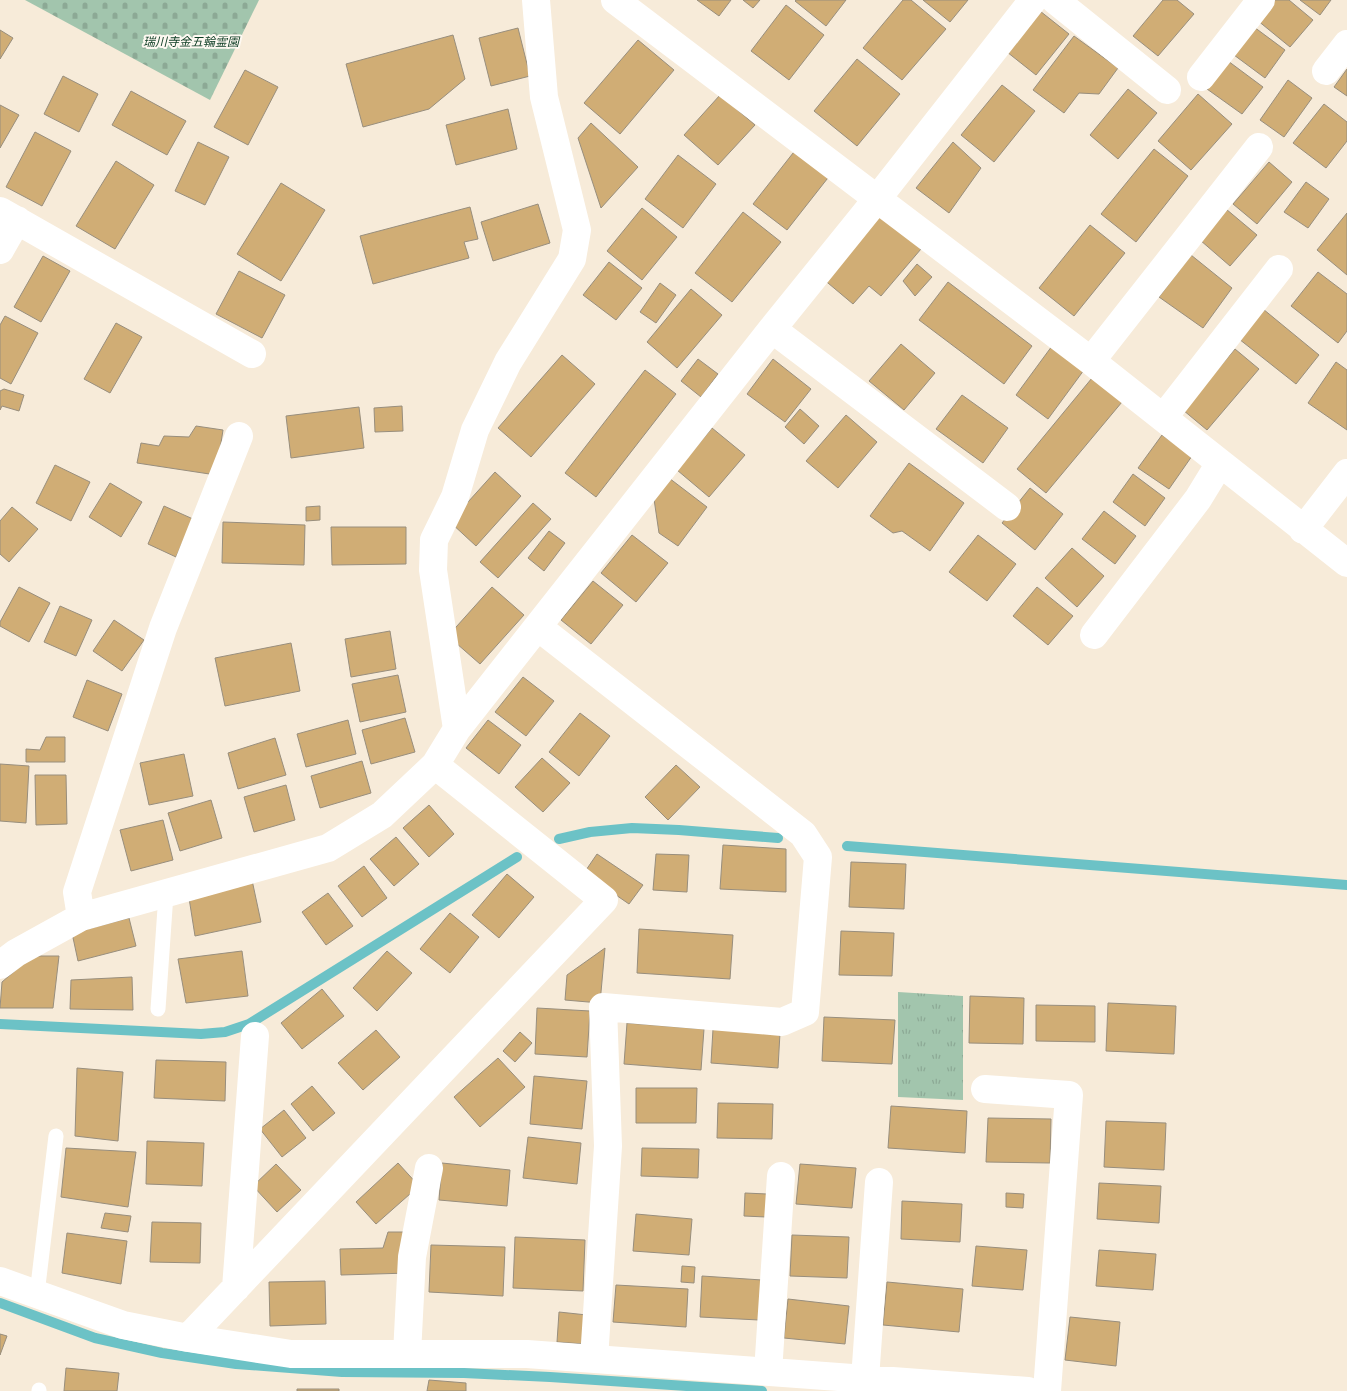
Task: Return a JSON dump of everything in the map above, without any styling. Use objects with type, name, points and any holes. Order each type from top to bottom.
[{"type":"street","points":[[457,729],[433,570],[434,540],[455,497],[475,430],[508,362],[572,260],[577,230],[544,96],[536,0]]},
{"type":"street","points":[[614,0],[1091,361],[1347,563]]},
{"type":"street","points":[[0,965],[16,953],[81,917],[328,848],[382,815],[434,765],[457,729],[1033,0]]},
{"type":"street","points":[[1055,0],[1167,90]]},
{"type":"street","points":[[1201,77],[1261,0]]},
{"type":"street","points":[[1326,71],[1347,44]]},
{"type":"street","points":[[1091,361],[1259,147]]},
{"type":"street","points":[[0,250],[8,216],[252,354]]},
{"type":"street","points":[[1163,418],[1279,269]]},
{"type":"street","points":[[772,330],[1008,507]]},
{"type":"street","points":[[81,917],[77,892],[163,628],[239,436]]},
{"type":"street","points":[[1094,635],[1198,499],[1220,464]]},
{"type":"street","points":[[1304,530],[1347,473]]},
{"type":"street","points":[[538,627],[803,834],[818,857],[805,1012],[782,1022],[603,1007],[608,1146],[594,1359]]},
{"type":"street","points":[[188,1338],[604,900],[434,765]]},
{"type":"street","points":[[236,1288],[255,1036]]},
{"type":"street","points":[[985,1089],[1069,1095],[1046,1391]]},
{"type":"street","points":[[407,1354],[412,1256],[429,1168]]},
{"type":"street","points":[[768,1372],[781,1176]]},
{"type":"street","points":[[865,1379],[879,1182]]},
{"type":"street","points":[[0,1281],[123,1325],[188,1338],[291,1354],[527,1354],[594,1359],[721,1381],[768,1372],[1011,1390]]},
{"type":"lane","points":[[158,1008],[166,894]]},
{"type":"lane","points":[[37,1294],[56,1136]]},
{"type":"green space","name":"瑞川寺金五輪霊園","points":[[25,0],[259,0],[210,100]]},
{"type":"green space","points":[[898,992],[963,996],[963,1100],[898,1097]]},
{"type":"building","points":[[697,0],[731,0],[719,16]]},
{"type":"building","points":[[743,0],[760,0],[753,8]]},
{"type":"building","points":[[796,0],[846,0],[826,26]]},
{"type":"building","points":[[903,0],[911,0],[946,29],[902,80],[863,48]]},
{"type":"building","points":[[923,0],[968,0],[950,22]]},
{"type":"building","points":[[1163,0],[1177,0],[1194,14],[1158,56],[1133,36]]},
{"type":"building","points":[[1274,0],[1289,0],[1313,20],[1290,47],[1257,20]]},
{"type":"building","points":[[1300,0],[1331,0],[1320,15]]},
{"type":"building","points":[[786,5],[824,35],[789,80],[751,51]]},
{"type":"building","points":[[1040,11],[1069,34],[1036,75],[1007,52]]},
{"type":"building","points":[[1254,27],[1285,50],[1265,78],[1234,55]]},
{"type":"building","points":[[518,28],[530,76],[491,86],[479,38]]},
{"type":"building","points":[[0,30],[13,38],[0,59]]},
{"type":"building","points":[[453,35],[465,79],[429,109],[363,127],[346,64]]},
{"type":"building","points":[[1074,36],[1118,68],[1099,94],[1079,93],[1064,113],[1033,90]]},
{"type":"building","points":[[638,40],[674,70],[620,134],[584,103]]},
{"type":"building","points":[[857,59],[900,94],[857,146],[814,111]]},
{"type":"building","points":[[1228,61],[1263,87],[1242,114],[1207,89]]},
{"type":"building","points":[[1347,69],[1347,96],[1334,87]]},
{"type":"building","points":[[245,70],[278,87],[248,145],[214,127]]},
{"type":"building","points":[[63,76],[98,94],[79,132],[44,114]]},
{"type":"building","points":[[1288,80],[1312,98],[1284,137],[1260,120]]},
{"type":"building","points":[[1002,85],[1035,111],[994,162],[961,135]]},
{"type":"building","points":[[1128,89],[1157,113],[1118,159],[1090,135]]},
{"type":"building","points":[[131,91],[186,121],[167,155],[112,125]]},
{"type":"building","points":[[1198,94],[1232,124],[1191,170],[1158,141]]},
{"type":"building","points":[[720,95],[755,125],[718,165],[684,135]]},
{"type":"building","points":[[1324,104],[1347,122],[1347,141],[1326,168],[1293,143]]},
{"type":"building","points":[[0,105],[19,115],[0,148]]},
{"type":"building","points":[[508,109],[517,149],[456,165],[446,125]]},
{"type":"building","points":[[591,123],[638,167],[601,208],[578,138]]},
{"type":"building","points":[[35,132],[71,151],[42,206],[6,187]]},
{"type":"building","points":[[198,142],[229,157],[205,205],[175,191]]},
{"type":"building","points":[[953,142],[981,168],[949,213],[916,188]]},
{"type":"building","points":[[797,148],[831,174],[787,230],[753,204]]},
{"type":"building","points":[[1154,149],[1188,176],[1136,242],[1101,214]]},
{"type":"building","points":[[678,155],[716,184],[683,228],[645,199]]},
{"type":"building","points":[[116,161],[154,185],[115,249],[76,226]]},
{"type":"building","points":[[1269,162],[1292,182],[1257,224],[1233,204]]},
{"type":"building","points":[[1306,182],[1329,199],[1308,228],[1284,212]]},
{"type":"building","points":[[281,183],[325,210],[281,281],[237,254]]},
{"type":"building","points":[[538,204],[550,243],[493,261],[481,222]]},
{"type":"building","points":[[470,207],[478,239],[464,242],[469,258],[373,284],[360,236]]},
{"type":"building","points":[[642,208],[677,237],[642,280],[607,251]]},
{"type":"building","points":[[1226,209],[1257,235],[1230,266],[1200,240]]},
{"type":"building","points":[[743,212],[781,242],[732,302],[695,273]]},
{"type":"building","points":[[878,212],[921,249],[881,296],[869,286],[853,304],[822,278]]},
{"type":"building","points":[[1347,213],[1347,275],[1317,250]]},
{"type":"building","points":[[1090,225],[1125,253],[1074,316],[1039,288]]},
{"type":"building","points":[[1191,255],[1232,288],[1203,328],[1159,297]]},
{"type":"building","points":[[43,256],[70,271],[41,322],[14,307]]},
{"type":"building","points":[[609,262],[642,288],[616,320],[583,295]]},
{"type":"building","points":[[917,264],[932,277],[915,296],[903,281]]},
{"type":"building","points":[[239,271],[285,295],[262,338],[216,314]]},
{"type":"building","points":[[1318,272],[1347,294],[1347,331],[1338,343],[1291,306]]},
{"type":"building","points":[[948,282],[1032,346],[1004,384],[919,320]]},
{"type":"building","points":[[660,283],[676,295],[656,323],[640,312]]},
{"type":"building","points":[[691,289],[722,315],[677,368],[647,342]]},
{"type":"building","points":[[1263,309],[1319,355],[1296,384],[1239,339]]},
{"type":"building","points":[[5,316],[38,333],[11,384],[0,378],[0,325]]},
{"type":"building","points":[[116,323],[142,337],[110,393],[84,379]]},
{"type":"building","points":[[901,344],[935,373],[904,410],[869,381]]},
{"type":"building","points":[[1052,346],[1084,370],[1048,419],[1016,395]]},
{"type":"building","points":[[1235,349],[1259,369],[1207,430],[1183,410]]},
{"type":"building","points":[[562,355],[595,384],[531,457],[498,428]]},
{"type":"building","points":[[698,359],[718,374],[701,397],[681,381]]},
{"type":"building","points":[[773,359],[811,389],[785,422],[747,394]]},
{"type":"building","points":[[1336,362],[1347,370],[1347,430],[1308,403]]},
{"type":"building","points":[[645,370],[676,394],[596,497],[565,473]]},
{"type":"building","points":[[1092,378],[1122,402],[1046,493],[1017,469]]},
{"type":"building","points":[[4,389],[24,395],[19,411],[2,406],[0,410],[0,391]]},
{"type":"building","points":[[962,395],[1008,428],[983,463],[936,429]]},
{"type":"building","points":[[402,406],[403,431],[375,432],[374,408]]},
{"type":"building","points":[[359,407],[364,448],[291,458],[286,416]]},
{"type":"building","points":[[800,409],[819,426],[804,444],[785,427]]},
{"type":"building","points":[[846,415],[877,442],[838,488],[806,461]]},
{"type":"building","points":[[196,426],[223,430],[216,475],[137,463],[141,443],[159,446],[164,436],[189,437]]},
{"type":"building","points":[[712,428],[745,455],[709,497],[677,470]]},
{"type":"building","points":[[1162,435],[1192,456],[1169,489],[1138,468]]},
{"type":"building","points":[[909,463],[964,503],[930,551],[902,531],[893,533],[870,516]]},
{"type":"building","points":[[55,465],[90,482],[71,521],[36,503]]},
{"type":"building","points":[[495,472],[521,496],[476,546],[450,522]]},
{"type":"building","points":[[1133,474],[1165,498],[1145,526],[1113,502]]},
{"type":"building","points":[[669,478],[707,507],[678,546],[659,533],[654,499]]},
{"type":"building","points":[[110,483],[142,502],[121,537],[89,517]]},
{"type":"building","points":[[1030,488],[1063,514],[1035,550],[1002,523]]},
{"type":"building","points":[[533,503],[551,519],[498,578],[480,562]]},
{"type":"building","points":[[164,506],[193,519],[176,557],[148,544]]},
{"type":"building","points":[[320,506],[320,520],[306,521],[306,507]]},
{"type":"building","points":[[12,507],[38,529],[9,562],[0,554],[0,521]]},
{"type":"building","points":[[1104,511],[1136,536],[1115,564],[1082,539]]},
{"type":"building","points":[[223,522],[305,525],[304,565],[222,563]]},
{"type":"building","points":[[331,527],[406,527],[406,564],[332,565]]},
{"type":"building","points":[[549,531],[565,543],[544,571],[528,558]]},
{"type":"building","points":[[632,535],[668,563],[636,602],[601,573]]},
{"type":"building","points":[[978,535],[1016,564],[987,601],[949,572]]},
{"type":"building","points":[[1072,548],[1104,576],[1077,607],[1045,578]]},
{"type":"building","points":[[593,581],[623,605],[591,644],[561,620]]},
{"type":"building","points":[[19,587],[50,603],[29,642],[0,626],[0,622]]},
{"type":"building","points":[[492,587],[524,615],[480,664],[448,636]]},
{"type":"building","points":[[1037,587],[1073,616],[1048,645],[1013,616]]},
{"type":"building","points":[[60,606],[92,620],[76,656],[44,642]]},
{"type":"building","points":[[114,620],[144,640],[122,671],[93,651]]},
{"type":"building","points":[[390,631],[396,669],[351,677],[345,639]]},
{"type":"building","points":[[291,643],[300,691],[225,706],[215,658]]},
{"type":"building","points":[[398,675],[406,712],[360,722],[352,684]]},
{"type":"building","points":[[523,677],[554,701],[526,736],[495,712]]},
{"type":"building","points":[[87,680],[122,694],[108,731],[73,717]]},
{"type":"building","points":[[580,713],[610,736],[579,776],[549,752]]},
{"type":"building","points":[[405,718],[415,752],[371,764],[362,730]]},
{"type":"building","points":[[348,720],[356,754],[306,767],[297,734]]},
{"type":"building","points":[[488,720],[521,745],[499,774],[466,748]]},
{"type":"building","points":[[46,737],[65,737],[65,762],[26,762],[26,749],[40,750]]},
{"type":"building","points":[[275,738],[286,775],[238,789],[228,753]]},
{"type":"building","points":[[184,754],[193,796],[149,805],[140,763]]},
{"type":"building","points":[[542,758],[570,783],[543,812],[515,787]]},
{"type":"building","points":[[362,761],[371,793],[320,808],[311,776]]},
{"type":"building","points":[[0,764],[29,766],[26,823],[0,821]]},
{"type":"building","points":[[676,765],[700,787],[668,820],[645,797]]},
{"type":"building","points":[[35,775],[66,775],[67,824],[36,825]]},
{"type":"building","points":[[286,785],[295,820],[254,832],[244,797]]},
{"type":"building","points":[[211,800],[222,838],[180,851],[168,813]]},
{"type":"building","points":[[429,805],[454,834],[429,857],[403,828]]},
{"type":"building","points":[[163,820],[173,860],[131,871],[120,830]]},
{"type":"building","points":[[396,837],[419,864],[394,886],[370,859]]},
{"type":"building","points":[[723,845],[786,849],[786,892],[720,889]]},
{"type":"building","points":[[597,854],[643,885],[629,904],[584,873]]},
{"type":"building","points":[[656,854],[689,855],[687,892],[653,890]]},
{"type":"building","points":[[851,862],[906,864],[904,909],[849,907]]},
{"type":"building","points":[[364,866],[387,898],[362,917],[338,886]]},
{"type":"building","points":[[507,874],[534,897],[499,938],[472,915]]},
{"type":"building","points":[[252,880],[261,922],[195,936],[189,898]]},
{"type":"building","points":[[328,893],[353,926],[326,945],[302,912]]},
{"type":"building","points":[[450,913],[479,937],[450,973],[420,949]]},
{"type":"building","points":[[129,918],[136,946],[78,961],[72,933]]},
{"type":"building","points":[[639,929],[733,935],[730,979],[637,973]]},
{"type":"building","points":[[841,931],[894,933],[892,976],[839,975]]},
{"type":"building","points":[[605,948],[600,1003],[565,1000],[567,975]]},
{"type":"building","points":[[242,951],[248,996],[186,1003],[178,959]]},
{"type":"building","points":[[387,951],[412,973],[377,1011],[353,988]]},
{"type":"building","points":[[32,956],[59,956],[53,1008],[0,1008],[2,982]]},
{"type":"building","points":[[132,977],[133,1010],[70,1009],[71,980]]},
{"type":"building","points":[[322,989],[344,1016],[302,1049],[281,1023]]},
{"type":"building","points":[[970,996],[1024,998],[1023,1044],[969,1043]]},
{"type":"building","points":[[1108,1003],[1176,1006],[1174,1054],[1106,1051]]},
{"type":"building","points":[[1036,1005],[1095,1006],[1095,1042],[1036,1041]]},
{"type":"building","points":[[537,1008],[590,1011],[587,1057],[535,1054]]},
{"type":"building","points":[[824,1017],[895,1020],[892,1064],[822,1061]]},
{"type":"building","points":[[627,1023],[704,1029],[701,1070],[624,1064]]},
{"type":"building","points":[[713,1029],[780,1033],[778,1068],[711,1063]]},
{"type":"building","points":[[376,1030],[400,1057],[363,1090],[338,1063]]},
{"type":"building","points":[[520,1032],[532,1043],[515,1062],[503,1051]]},
{"type":"building","points":[[498,1058],[525,1087],[480,1127],[454,1097]]},
{"type":"building","points":[[156,1060],[226,1062],[225,1101],[154,1098]]},
{"type":"building","points":[[77,1068],[123,1072],[118,1141],[75,1136]]},
{"type":"building","points":[[534,1076],[587,1081],[582,1129],[530,1124]]},
{"type":"building","points":[[312,1086],[335,1113],[313,1131],[291,1104]]},
{"type":"building","points":[[636,1088],[697,1088],[696,1123],[636,1123]]},
{"type":"building","points":[[718,1103],[773,1104],[772,1139],[717,1138]]},
{"type":"building","points":[[891,1106],[967,1111],[965,1153],[888,1148]]},
{"type":"building","points":[[284,1110],[306,1138],[282,1157],[260,1129]]},
{"type":"building","points":[[988,1118],[1051,1119],[1050,1163],[986,1162]]},
{"type":"building","points":[[1106,1121],[1166,1123],[1164,1170],[1104,1167]]},
{"type":"building","points":[[528,1137],[581,1143],[577,1184],[523,1178]]},
{"type":"building","points":[[147,1141],[204,1143],[202,1186],[146,1184]]},
{"type":"building","points":[[66,1148],[136,1152],[128,1207],[61,1197]]},
{"type":"building","points":[[642,1148],[699,1149],[698,1178],[641,1176]]},
{"type":"building","points":[[398,1163],[419,1186],[376,1224],[356,1202]]},
{"type":"building","points":[[442,1163],[510,1170],[507,1206],[439,1200]]},
{"type":"building","points":[[276,1164],[301,1190],[277,1212],[253,1186]]},
{"type":"building","points":[[800,1164],[856,1168],[852,1208],[796,1204]]},
{"type":"building","points":[[1099,1183],[1161,1186],[1159,1223],[1097,1219]]},
{"type":"building","points":[[745,1193],[767,1194],[766,1217],[744,1216]]},
{"type":"building","points":[[1006,1193],[1024,1194],[1023,1208],[1006,1207]]},
{"type":"building","points":[[902,1201],[962,1204],[960,1242],[901,1239]]},
{"type":"building","points":[[105,1213],[131,1216],[128,1232],[101,1228]]},
{"type":"building","points":[[636,1214],[692,1219],[689,1255],[633,1251]]},
{"type":"building","points":[[152,1222],[201,1223],[200,1263],[150,1262]]},
{"type":"building","points":[[388,1232],[408,1232],[409,1273],[341,1275],[340,1249],[383,1248]]},
{"type":"building","points":[[67,1233],[127,1241],[121,1284],[62,1273]]},
{"type":"building","points":[[792,1235],[849,1237],[847,1278],[790,1276]]},
{"type":"building","points":[[515,1237],[585,1240],[583,1291],[513,1288]]},
{"type":"building","points":[[431,1245],[505,1247],[503,1296],[429,1292]]},
{"type":"building","points":[[976,1246],[1027,1250],[1023,1290],[972,1286]]},
{"type":"building","points":[[1099,1250],[1156,1254],[1153,1290],[1096,1286]]},
{"type":"building","points":[[682,1266],[695,1267],[694,1283],[681,1282]]},
{"type":"building","points":[[702,1276],[762,1280],[759,1320],[700,1317]]},
{"type":"building","points":[[325,1281],[326,1324],[270,1326],[269,1282]]},
{"type":"building","points":[[887,1282],[963,1289],[959,1332],[883,1325]]},
{"type":"building","points":[[616,1285],[688,1289],[686,1327],[613,1322]]},
{"type":"building","points":[[788,1299],[849,1306],[845,1344],[784,1338]]},
{"type":"building","points":[[559,1312],[587,1315],[584,1344],[557,1342]]},
{"type":"building","points":[[1070,1317],[1120,1322],[1116,1366],[1065,1360]]},
{"type":"building","points":[[0,1334],[7,1336],[0,1355]]},
{"type":"building","points":[[66,1368],[119,1373],[117,1391],[64,1391]]},
{"type":"building","points":[[429,1380],[466,1383],[466,1391],[427,1391]]},
{"type":"building","points":[[297,1389],[339,1389],[339,1391],[297,1391]]},
{"type":"waterway","points":[[559,839],[590,832],[632,828],[778,838]]},
{"type":"waterway","points":[[847,846],[1347,885]]},
{"type":"waterway","points":[[0,1024],[201,1034],[225,1032],[249,1024],[517,857]]},
{"type":"waterway","points":[[0,1303],[95,1338],[162,1353],[236,1364],[342,1372],[464,1373],[550,1377],[762,1391]]}]
